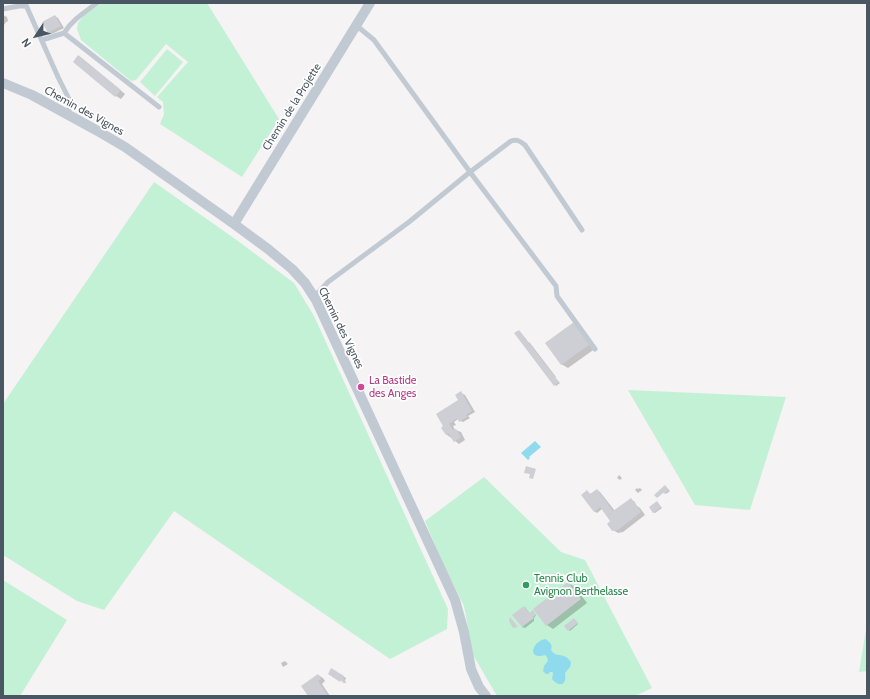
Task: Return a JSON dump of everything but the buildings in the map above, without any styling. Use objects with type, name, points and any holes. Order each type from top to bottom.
[{"type":"street","name":"Chemin de la Projette","points":[[234,224],[370,3]]},
{"type":"street","name":"Chemin des Vignes","points":[[3,83],[32,95],[125,147],[268,249],[292,269],[305,283],[314,296],[454,600],[464,632],[471,669],[479,687],[486,696]]},
{"type":"lane","points":[[42,40],[64,33],[73,22],[97,3]]},
{"type":"lane","points":[[3,9],[26,4],[69,99],[69,115]]},
{"type":"lane","points":[[357,26],[374,40],[470,172],[556,286],[557,296],[595,349]]},
{"type":"lane","points":[[64,33],[159,107]]},
{"type":"lane","points":[[314,296],[328,282],[410,222],[470,172],[511,141],[517,140],[525,145],[582,230]]},
{"type":"green space","points":[[102,3],[207,3],[279,119],[242,177],[160,124],[164,114],[163,102],[157,97],[188,62],[166,44],[136,80],[131,81],[81,40],[77,29],[78,23],[84,15]]},
{"type":"green space","points":[[167,49],[183,62],[155,96],[140,82]]},
{"type":"green space","points":[[154,182],[238,241],[294,283],[314,316],[448,609],[447,629],[390,659],[174,511],[104,610],[77,601],[3,555],[3,404]]},
{"type":"green space","points":[[628,390],[786,397],[750,510],[695,505]]},
{"type":"green space","name":"Tennis Club Avignon Berthelasse","points":[[484,477],[561,552],[585,560],[652,688],[635,696],[497,696],[473,655],[464,606],[443,564],[425,521]]},
{"type":"green space","points":[[3,580],[67,620],[20,696],[3,696]]},
{"type":"green space","points":[[867,624],[867,671],[859,672]]},
{"type":"water","points":[[535,441],[541,447],[529,457],[530,458],[528,460],[521,453]]},
{"type":"water","points":[[545,639],[551,643],[551,650],[553,653],[566,657],[571,662],[570,667],[565,673],[563,684],[553,681],[552,672],[546,674],[543,671],[544,666],[548,661],[547,657],[545,655],[535,655],[533,653],[533,650],[538,642]]},
{"type":"place","name":"La Bastide des Anges","points":[[361,387]]},
{"type":"place","name":"Tennis Club Avignon Berthelasse","points":[[526,585]]}]
